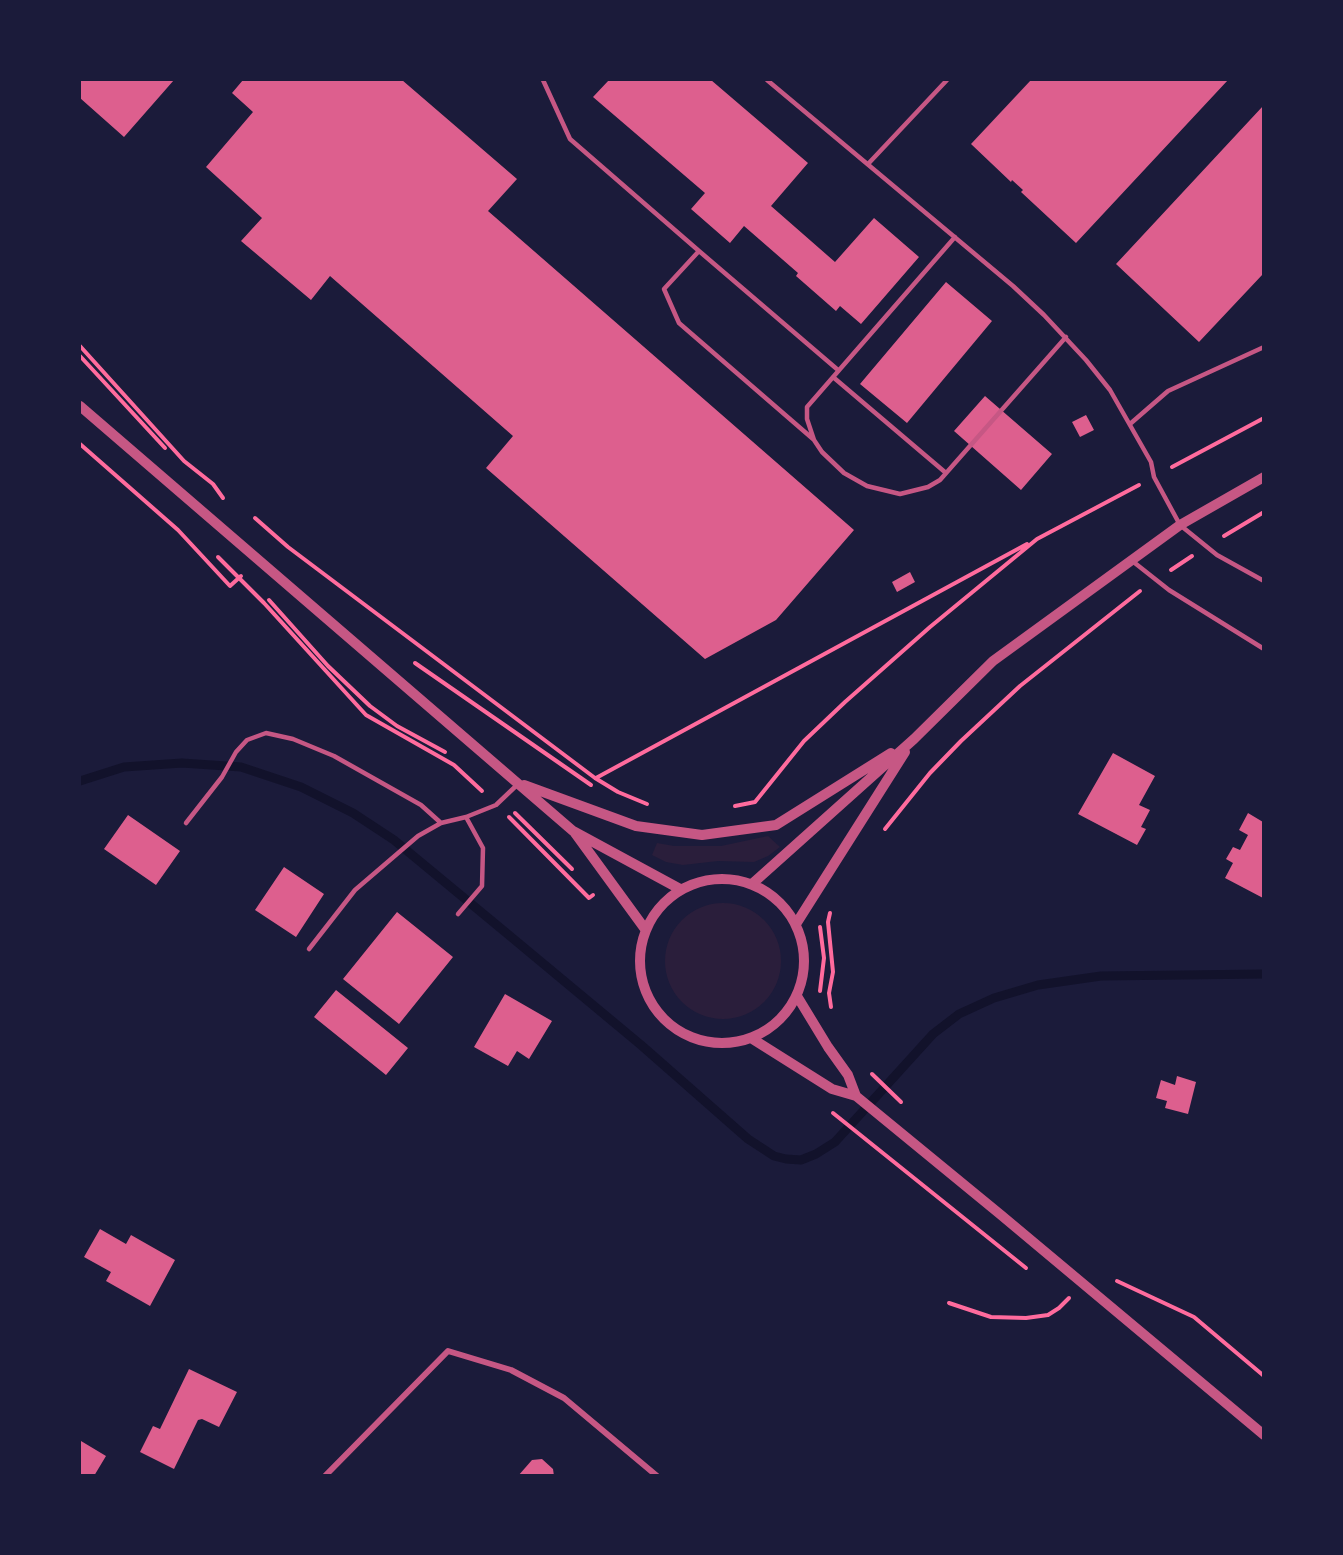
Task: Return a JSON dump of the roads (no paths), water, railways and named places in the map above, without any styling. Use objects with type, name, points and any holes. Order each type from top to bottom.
[{"type":"street","points":[[80,406],[573,831],[645,929]]},
{"type":"street","points":[[752,884],[914,739],[993,661],[1180,525],[1263,477]]},
{"type":"street","points":[[519,783],[636,826],[702,835],[776,825],[914,739]]},
{"type":"street","points":[[796,924],[914,739]]},
{"type":"street","points":[[573,831],[680,889]]},
{"type":"street","points":[[728,878],[752,884],[770,894],[785,908],[796,924],[803,948],[804,972],[796,996],[785,1014],[770,1029],[751,1038],[730,1043],[709,1043],[688,1036],[670,1025],[655,1010],[645,992],[640,971],[640,950],[645,929],[660,906],[680,889],[703,880],[728,878]]},
{"type":"street","points":[[796,996],[848,1075],[856,1096]]},
{"type":"street","points":[[751,1038],[832,1089],[856,1096],[1263,1435]]},
{"type":"street","points":[[325,1476],[448,1351],[511,1370],[564,1398],[657,1476]]},
{"type":"lane","points":[[543,80],[570,139],[838,370]]},
{"type":"lane","points":[[767,80],[1013,286],[1066,337],[1110,390],[1151,462],[1154,477],[1180,525],[1217,555],[1263,581]]},
{"type":"lane","points":[[868,164],[947,80]]},
{"type":"lane","points":[[955,237],[807,407],[807,419],[814,440],[822,452],[844,473],[878,490],[900,494],[915,492],[940,480],[1066,337]]},
{"type":"lane","points":[[699,251],[664,289],[679,323],[814,440]]},
{"type":"lane","points":[[1130,424],[1168,391],[1263,347]]},
{"type":"lane","points":[[833,377],[946,473]]},
{"type":"lane","points":[[1131,560],[1169,590],[1263,649]]},
{"type":"lane","points":[[186,824],[222,777],[236,752],[247,740],[266,733],[292,739],[344,761],[421,805],[441,823]]},
{"type":"lane","points":[[309,948],[355,890],[418,836],[441,823],[466,817],[496,805],[519,783]]},
{"type":"lane","points":[[458,914],[482,886],[483,848],[466,817]]},
{"type":"waterway","points":[[80,781],[124,767],[182,763],[241,767],[301,787],[353,813],[394,840],[641,1045],[748,1139],[774,1156],[786,1159],[801,1160],[835,1142],[933,1034],[959,1014],[994,998],[1038,985],[1101,976],[1264,974]]}]
